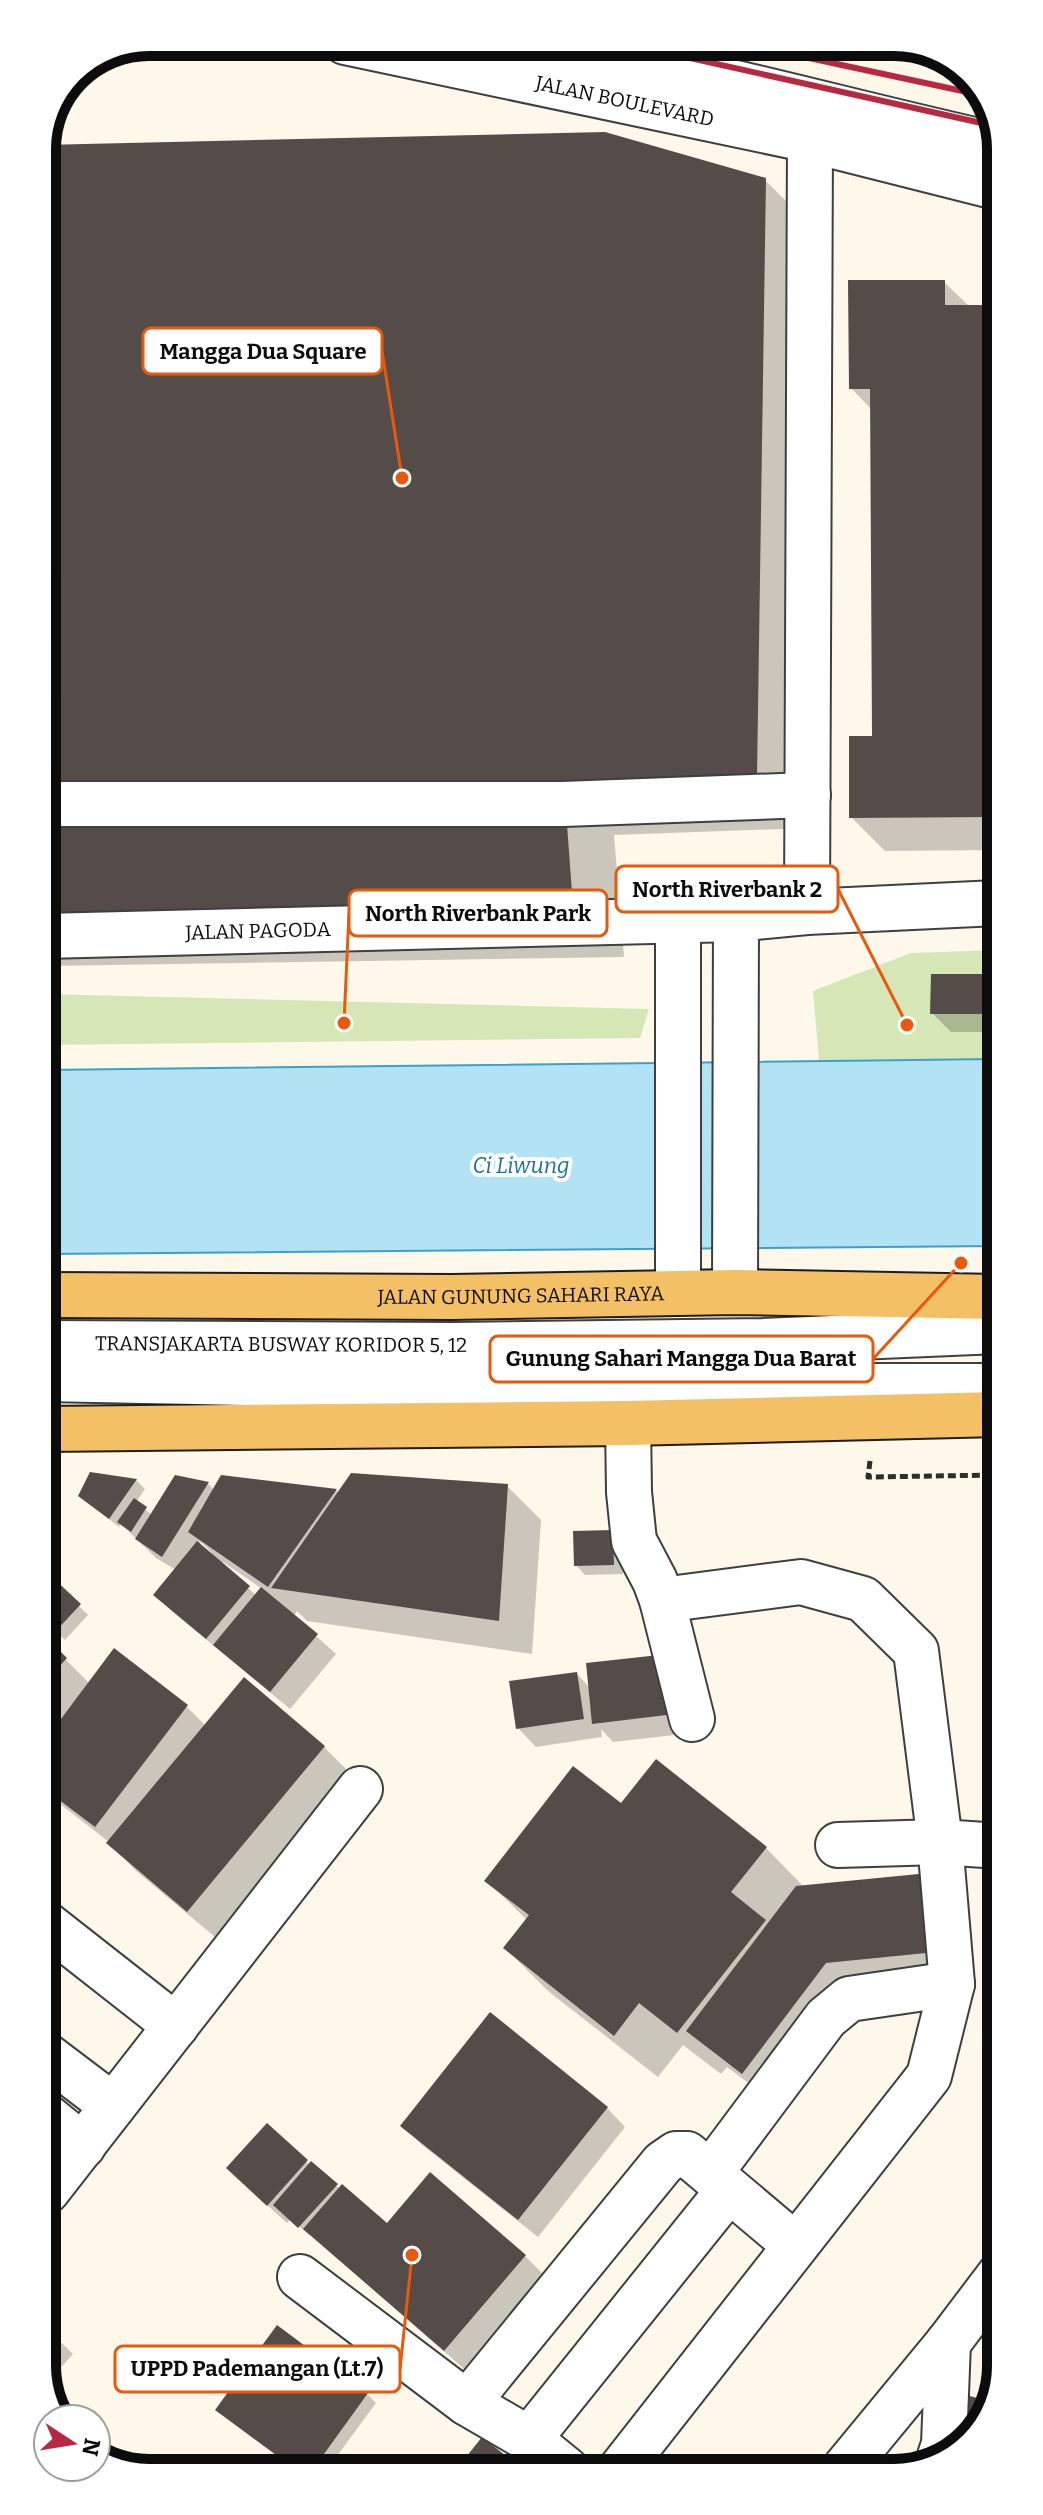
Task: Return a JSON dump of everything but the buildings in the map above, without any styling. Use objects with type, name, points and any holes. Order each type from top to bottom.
[{"type":"main road","name":"JALAN GUNUNG SAHARI RAYA","points":[[56,1295],[452,1297],[678,1274],[735,1272],[987,1296]]},
{"type":"main road","points":[[56,1429],[628,1423],[987,1414]]},
{"type":"street","name":"JALAN BOULEVARD","points":[[411,56],[810,140],[987,185]]},
{"type":"street","points":[[622,56],[986,143]]},
{"type":"street","points":[[807,912],[810,140]]},
{"type":"street","points":[[56,804],[563,804],[808,795]]},
{"type":"street","name":"JALAN PAGODA","points":[[56,936],[736,919],[807,912],[987,903]]},
{"type":"street","points":[[735,1272],[736,919]]},
{"type":"street","points":[[678,920],[678,1274]]},
{"type":"street","name":"TRANSJAKARTA BUSWAY KORIDOR 5, 12","points":[[56,1343],[453,1345],[763,1341],[987,1331]]},
{"type":"street","name":"TRANSJAKARTA BUSWAY KORIDOR 5, 12","points":[[56,1379],[392,1386],[987,1386]]},
{"type":"street","points":[[628,1423],[629,1492],[634,1541],[662,1600],[692,1719]]},
{"type":"street","points":[[629,2459],[929,2076],[952,1984],[940,1842],[916,1651],[863,1599],[801,1582],[662,1600]]},
{"type":"street","points":[[56,2180],[360,1789]]},
{"type":"street","points":[[838,1845],[940,1842],[987,1845]]},
{"type":"street","points":[[56,1932],[176,2026]]},
{"type":"street","points":[[529,2439],[720,2182],[826,2018],[849,1999],[952,1984]]},
{"type":"street","points":[[56,2063],[113,2106]]},
{"type":"street","points":[[56,2124],[83,2146]]},
{"type":"street","points":[[467,2403],[663,2163],[676,2154],[687,2154],[795,2245]]},
{"type":"street","points":[[300,2277],[467,2403],[529,2439],[554,2459]]},
{"type":"street","points":[[852,2459],[987,2291]]},
{"type":"street","points":[[944,2444],[948,2343]]},
{"type":"path","points":[[883,1461],[868,1461],[868,1477],[987,1475]]},
{"type":"green space","points":[[987,950],[987,1059],[819,1060],[813,991],[911,953]]},
{"type":"green space","points":[[56,994],[649,1009],[640,1038],[56,1045]]},
{"type":"water","name":"Ci Liwung","points":[[987,1059],[987,1246],[56,1254],[56,1070]]},
{"type":"railway","points":[[681,56],[983,123]]},
{"type":"railway","points":[[800,56],[968,92]]},
{"type":"place","name":"Mangga Dua Square","points":[[402,478]]},
{"type":"place","name":"North Riverbank Park","points":[[344,1023]]},
{"type":"place","name":"North Riverbank 2","points":[[907,1025]]},
{"type":"place","name":"Gunung Sahari Mangga Dua Barat","points":[[961,1263]]},
{"type":"place","name":"UPPD Pademangan (Lt.7)","points":[[412,2255]]}]
